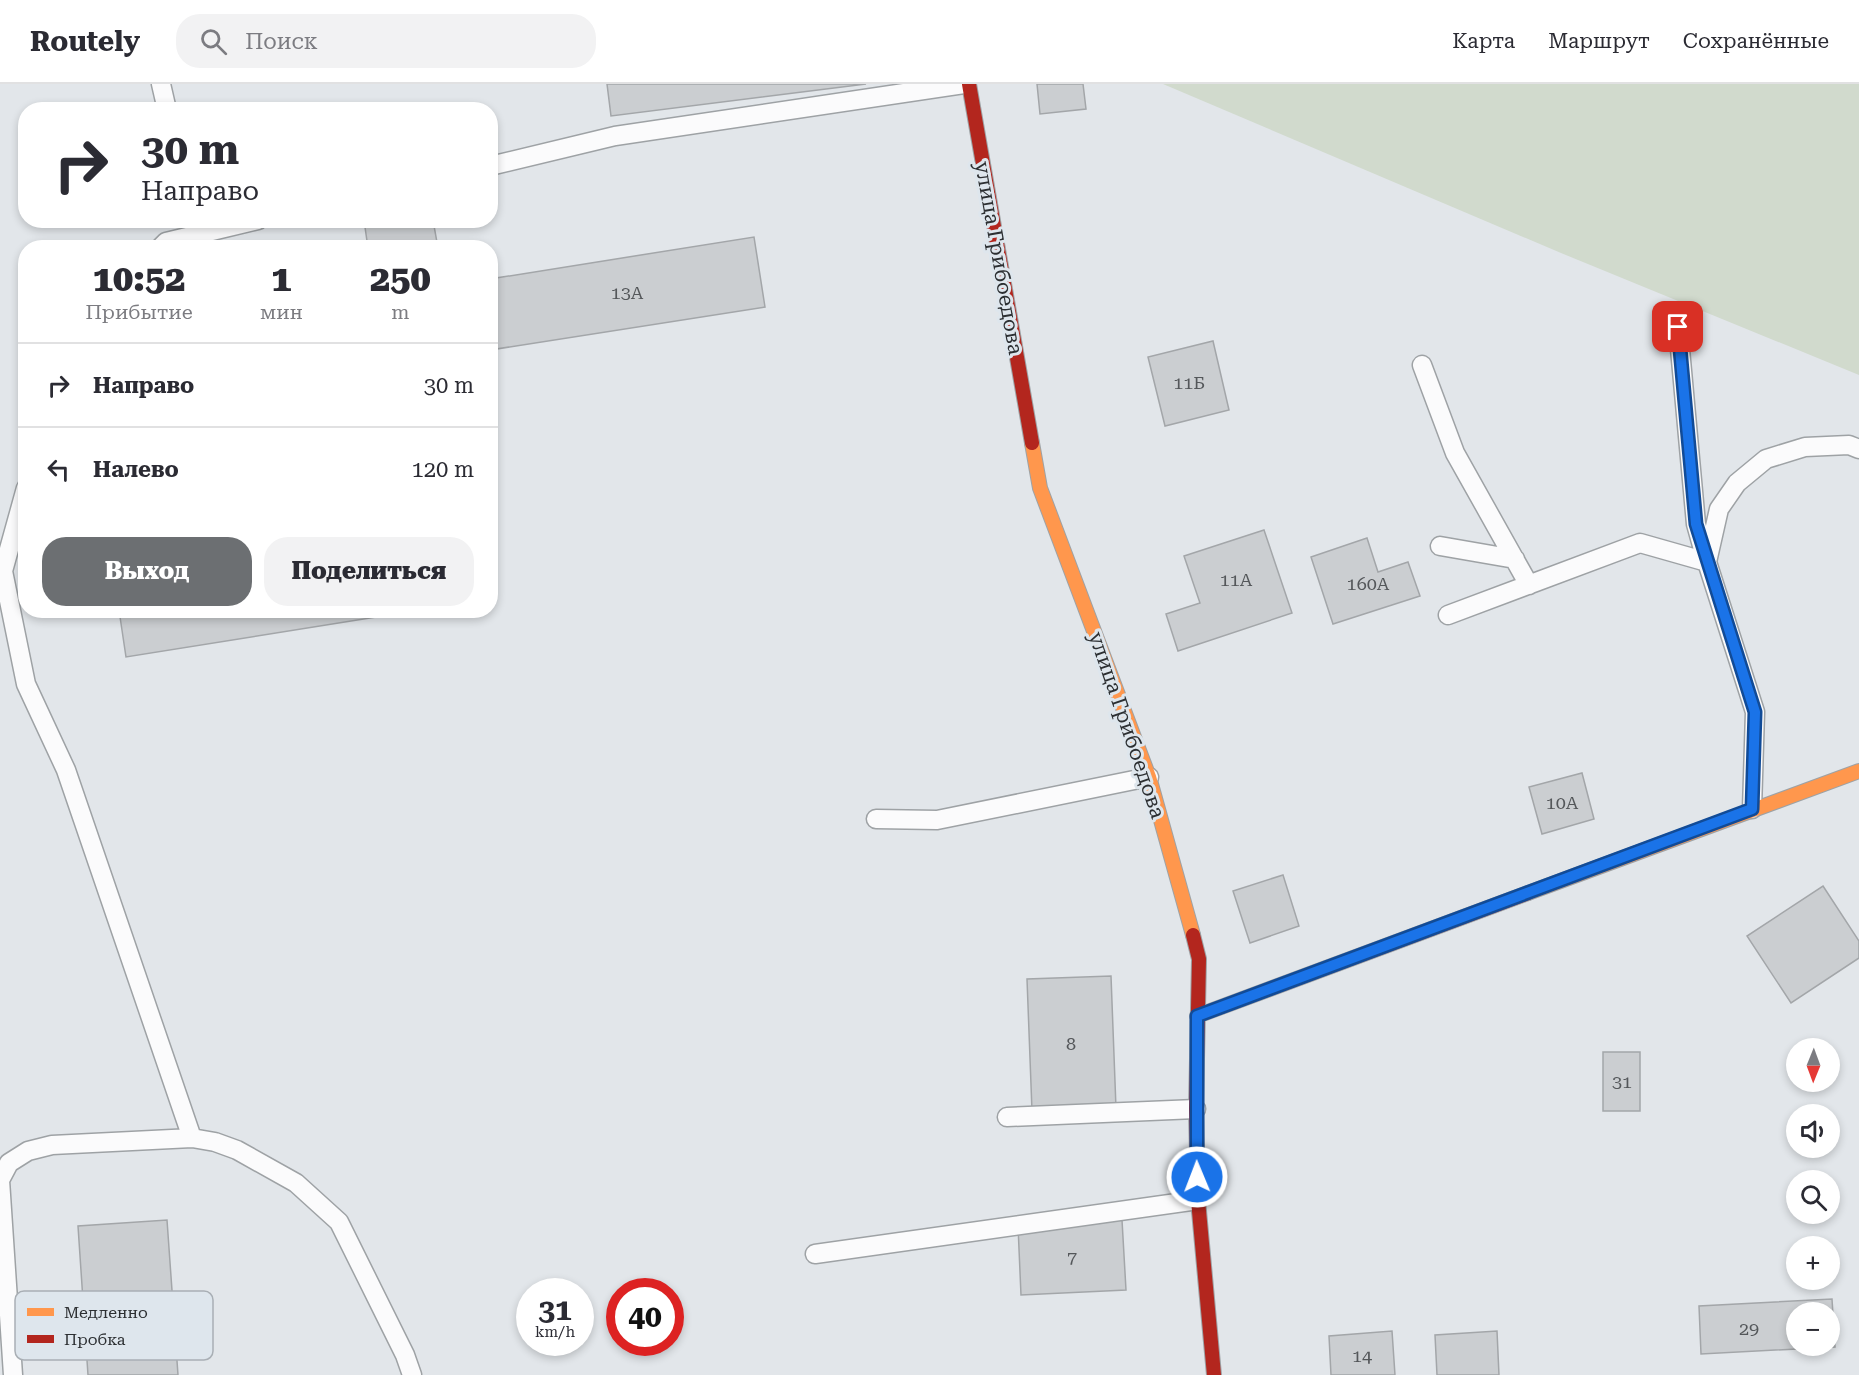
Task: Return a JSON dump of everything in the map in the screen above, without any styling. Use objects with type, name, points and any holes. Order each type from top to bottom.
[{"type":"street","name":"улица Грибоедова","points":[[969,84],[1040,488],[1149,777],[1199,959],[1196,1109],[1198,1200],[1214,1375]]},
{"type":"street","points":[[1197,1016],[1859,771]]},
{"type":"lane","points":[[161,84],[165,102]]},
{"type":"lane","points":[[498,164],[615,136],[964,84]]},
{"type":"lane","points":[[172,240],[196,228]]},
{"type":"lane","points":[[1678,327],[1696,524],[1755,712],[1752,809]]},
{"type":"lane","points":[[1422,364],[1455,453],[1529,585]]},
{"type":"lane","points":[[1707,562],[1719,509],[1737,483],[1766,459],[1805,447],[1849,445],[1859,449]]},
{"type":"lane","points":[[18,517],[3,571],[26,684],[66,770],[192,1138]]},
{"type":"lane","points":[[1448,615],[1640,543],[1707,562]]},
{"type":"lane","points":[[1440,546],[1515,559]]},
{"type":"lane","points":[[876,819],[937,820],[1149,777]]},
{"type":"lane","points":[[1007,1117],[1196,1109]]},
{"type":"lane","points":[[14,1375],[0,1180],[9,1162],[28,1151],[52,1145],[192,1138],[215,1142],[237,1150],[296,1183],[339,1222],[405,1354],[412,1375]]},
{"type":"lane","points":[[815,1254],[1198,1200]]},
{"type":"shaded area","points":[[1163,84],[1859,84],[1859,375],[1561,253]]},
{"type":"building","points":[[607,84],[866,84],[611,116]]},
{"type":"building","points":[[1037,84],[1083,84],[1086,109],[1040,114]]},
{"type":"building","points":[[365,228],[434,228],[437,240],[367,240]]},
{"type":"building","points":[[754,237],[765,307],[498,349],[498,278]]},
{"type":"building","points":[[1213,341],[1229,410],[1165,426],[1148,357]]},
{"type":"building","points":[[1264,530],[1292,613],[1178,651],[1166,614],[1200,603],[1184,556]]},
{"type":"building","points":[[1367,538],[1378,572],[1408,562],[1420,596],[1333,624],[1311,557]]},
{"type":"building","points":[[120,618],[370,618],[126,657]]},
{"type":"building","points":[[1582,773],[1594,819],[1542,834],[1529,787]]},
{"type":"building","points":[[1283,875],[1299,926],[1250,943],[1233,891]]},
{"type":"building","points":[[1823,886],[1859,941],[1859,958],[1791,1003],[1747,936]]},
{"type":"building","points":[[1111,976],[1116,1108],[1032,1111],[1027,979]]},
{"type":"building","points":[[1603,1052],[1640,1052],[1640,1111],[1603,1111]]},
{"type":"building","points":[[167,1220],[172,1291],[82,1291],[78,1226]]},
{"type":"building","points":[[1122,1220],[1126,1290],[1021,1295],[1018,1226]]},
{"type":"building","points":[[1832,1299],[1832,1302],[1786,1302],[1786,1350],[1701,1354],[1699,1306]]},
{"type":"building","points":[[1392,1331],[1395,1375],[1331,1375],[1329,1336]]},
{"type":"building","points":[[1497,1331],[1499,1375],[1437,1375],[1435,1335]]},
{"type":"building","points":[[87,1360],[177,1360],[178,1375],[88,1375]]},
{"type":"traffic: slow","points":[[1032,443],[1040,488],[1149,777],[1193,935]]},
{"type":"traffic: slow","points":[[1528,893],[1859,771]]},
{"type":"traffic: jam","points":[[969,84],[1032,443]]},
{"type":"traffic: jam","points":[[1197,1016],[1528,893]]},
{"type":"traffic: jam","points":[[1193,935],[1199,959],[1196,1109],[1198,1200],[1214,1375]]},
{"type":"route","points":[[1197,1177],[1197,1016],[1752,809],[1755,712],[1696,524],[1678,327]]}]
